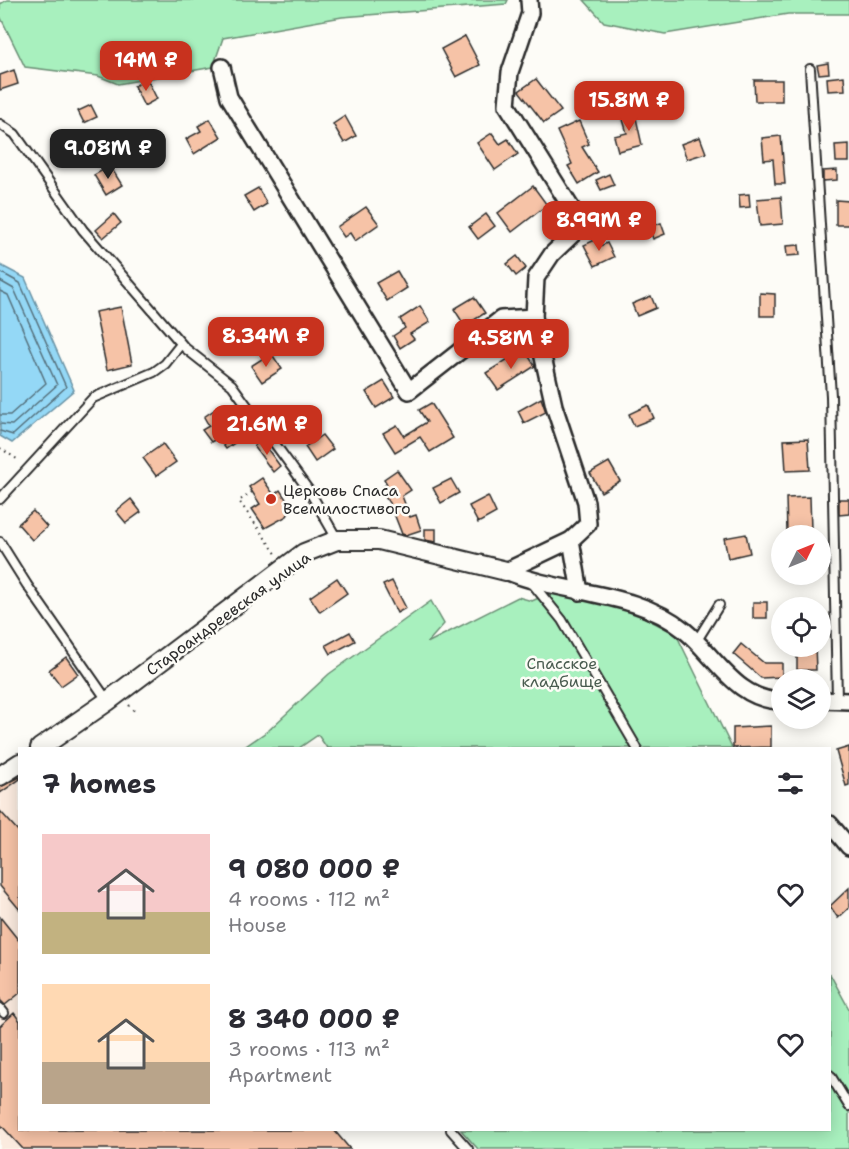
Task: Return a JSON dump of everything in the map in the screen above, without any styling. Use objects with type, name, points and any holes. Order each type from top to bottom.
[{"type":"street","points":[[506,571],[571,540],[588,524],[586,502],[554,406],[534,317],[536,278],[552,254],[575,232],[575,214],[507,105],[510,72],[530,13],[529,0]]},
{"type":"street","points":[[222,67],[229,97],[409,391],[501,319],[534,317]]},
{"type":"street","name":"Староандреевская улица","points":[[41,747],[108,701],[304,554],[337,540],[379,540],[506,571]]},
{"type":"street","points":[[571,540],[580,591]]},
{"type":"street","points":[[506,571],[531,582],[580,591],[650,611],[684,630],[734,683],[771,700]]},
{"type":"street","points":[[0,776],[18,764]]},
{"type":"street","points":[[831,825],[849,847]]},
{"type":"lane","points":[[810,69],[831,396],[843,701]]},
{"type":"lane","points":[[0,124],[15,134],[83,230],[181,344],[232,385],[310,492],[337,540]]},
{"type":"lane","points":[[0,499],[93,398],[154,372],[165,364],[181,344]]},
{"type":"lane","points":[[0,542],[27,585],[108,701]]},
{"type":"lane","points":[[531,582],[562,620],[636,747]]},
{"type":"lane","points":[[695,642],[719,605]]},
{"type":"lane","points":[[831,1078],[849,1106]]},
{"type":"lane","points":[[452,1131],[468,1149]]},
{"type":"path","points":[[0,448],[29,467]]},
{"type":"path","points":[[252,492],[239,501],[286,567]]},
{"type":"shaded area","points":[[18,764],[18,1131],[336,1131],[351,1149],[0,1149],[0,777]]},
{"type":"green space","points":[[7,0],[508,0],[506,4],[342,17],[223,38],[213,67],[118,84],[98,76],[25,67],[0,16],[0,4]]},
{"type":"green space","points":[[584,0],[849,0],[849,14],[788,14],[665,34],[604,22]]},
{"type":"green space","name":"Спасское кладбище","points":[[550,593],[620,605],[676,634],[732,747],[326,747],[318,735],[300,747],[244,747],[269,730],[329,674],[431,601],[444,624],[427,643],[518,597],[532,601]]},
{"type":"green space","points":[[831,976],[849,1009],[849,1149],[478,1149],[462,1131],[831,1131]]},
{"type":"water","points":[[0,265],[25,278],[74,390],[12,443],[0,436]]},
{"type":"building","points":[[465,36],[480,65],[456,77],[441,49]]},
{"type":"building","points":[[828,63],[829,73],[819,74],[817,65]]},
{"type":"building","points":[[14,70],[18,84],[0,90],[0,75]]},
{"type":"building","points":[[844,76],[845,90],[828,91],[827,78]]},
{"type":"building","points":[[147,79],[157,99],[144,106],[134,86]]},
{"type":"building","points":[[536,79],[561,111],[544,123],[519,91]]},
{"type":"building","points":[[754,80],[782,80],[782,101],[755,101]]},
{"type":"building","points":[[91,105],[97,117],[84,123],[78,111]]},
{"type":"building","points":[[634,109],[642,145],[618,151],[614,136],[627,133],[621,113]]},
{"type":"building","points":[[345,116],[356,136],[344,143],[333,124]]},
{"type":"building","points":[[210,119],[221,137],[194,154],[186,139],[201,131],[198,126]]},
{"type":"building","points":[[579,121],[589,144],[582,147],[598,172],[579,184],[568,166],[572,164],[557,131]]},
{"type":"building","points":[[492,133],[500,144],[508,139],[518,154],[495,170],[477,143]]},
{"type":"building","points":[[781,136],[785,184],[775,184],[773,159],[764,160],[762,138]]},
{"type":"building","points":[[700,137],[706,153],[687,159],[681,144]]},
{"type":"building","points":[[849,144],[849,162],[836,162],[835,145]]},
{"type":"building","points":[[116,145],[123,154],[111,163],[104,154]]},
{"type":"building","points":[[110,166],[122,185],[106,195],[94,175]]},
{"type":"building","points":[[837,170],[837,180],[823,181],[823,171]]},
{"type":"building","points":[[609,174],[614,185],[601,190],[596,180]]},
{"type":"building","points":[[533,186],[547,205],[512,232],[498,213]]},
{"type":"building","points":[[258,188],[267,204],[254,212],[244,196]]},
{"type":"building","points":[[749,194],[750,207],[740,208],[739,195]]},
{"type":"building","points":[[781,197],[783,224],[760,226],[757,199]]},
{"type":"building","points":[[836,200],[849,201],[849,225],[836,225]]},
{"type":"building","points":[[366,207],[379,224],[355,241],[350,233],[344,237],[337,227]]},
{"type":"building","points":[[114,214],[121,223],[103,238],[96,230]]},
{"type":"building","points":[[486,214],[495,226],[478,239],[469,227]]},
{"type":"building","points":[[661,223],[665,234],[653,239],[649,227]]},
{"type":"building","points":[[597,239],[600,246],[607,243],[614,257],[595,266],[584,245]]},
{"type":"building","points":[[799,245],[800,255],[787,256],[786,246]]},
{"type":"building","points":[[517,256],[526,268],[516,276],[507,264]]},
{"type":"building","points":[[397,271],[407,288],[387,301],[376,283]]},
{"type":"building","points":[[760,293],[775,294],[775,316],[760,316]]},
{"type":"building","points":[[651,296],[656,308],[637,316],[632,304]]},
{"type":"building","points":[[474,297],[485,313],[465,326],[454,309]]},
{"type":"building","points":[[420,306],[430,322],[410,334],[414,339],[400,348],[393,336],[405,328],[400,319]]},
{"type":"building","points":[[121,307],[132,364],[107,370],[95,312]]},
{"type":"building","points":[[248,324],[257,338],[238,350],[229,336]]},
{"type":"building","points":[[524,349],[535,366],[498,390],[486,373]]},
{"type":"building","points":[[271,353],[282,369],[262,382],[251,366]]},
{"type":"building","points":[[384,381],[394,397],[376,408],[366,392]]},
{"type":"building","points":[[541,398],[546,412],[524,423],[518,411]]},
{"type":"building","points":[[431,403],[453,438],[430,452],[420,437],[395,452],[383,433],[397,425],[404,436],[427,422],[419,410]]},
{"type":"building","points":[[648,405],[654,418],[634,426],[629,414]]},
{"type":"building","points":[[217,408],[223,415],[228,411],[239,428],[235,432],[240,439],[226,449],[218,438],[211,442],[202,430],[209,426],[204,417]]},
{"type":"building","points":[[322,435],[333,449],[315,462],[305,447]]},
{"type":"building","points":[[808,439],[810,470],[786,471],[784,440]]},
{"type":"building","points":[[261,440],[280,466],[273,472],[254,446]]},
{"type":"building","points":[[163,444],[176,462],[156,476],[143,458]]},
{"type":"building","points":[[609,462],[620,481],[601,492],[590,473]]},
{"type":"building","points":[[397,470],[411,490],[402,496],[410,517],[416,515],[421,530],[406,535],[402,534],[391,506],[380,489],[387,484],[384,479]]},
{"type":"building","name":"Церковь Спаса Всемилостивого","points":[[262,478],[274,495],[280,490],[292,508],[287,516],[265,528],[252,509],[260,504],[249,487]]},
{"type":"building","points":[[451,479],[459,493],[441,503],[433,488]]},
{"type":"building","points":[[488,496],[496,513],[478,523],[469,506]]},
{"type":"building","points":[[810,497],[811,525],[787,525],[786,498]]},
{"type":"building","points":[[131,499],[141,512],[126,523],[116,511]]},
{"type":"building","points":[[839,499],[849,499],[849,514],[839,515]]},
{"type":"building","points":[[33,511],[47,527],[32,540],[18,524]]},
{"type":"building","points":[[425,529],[436,529],[436,542],[425,540]]},
{"type":"building","points":[[746,534],[750,553],[728,558],[724,538]]},
{"type":"building","points":[[337,578],[347,593],[320,612],[310,597]]},
{"type":"building","points":[[392,581],[406,608],[397,613],[383,585]]},
{"type":"building","points":[[753,602],[767,602],[767,618],[753,618]]},
{"type":"building","points":[[350,632],[355,641],[331,654],[326,645]]},
{"type":"building","points":[[741,644],[764,663],[782,663],[782,669],[771,669],[771,678],[761,678],[733,654]]},
{"type":"building","points":[[66,657],[78,674],[61,686],[49,670]]},
{"type":"building","points":[[797,657],[815,657],[816,669],[797,669]]},
{"type":"building","points":[[771,726],[771,747],[733,747],[733,728]]},
{"type":"building","points":[[849,747],[849,785],[846,786],[836,751]]},
{"type":"building","points":[[18,778],[18,780],[0,793],[0,787]]},
{"type":"building","points":[[0,811],[18,831],[18,908],[0,886]]},
{"type":"building","points":[[849,888],[849,908],[838,918],[831,905]]},
{"type":"building","points":[[0,917],[18,940],[18,995],[5,1005],[0,1000]]},
{"type":"building","points":[[14,1013],[18,1018],[18,1131],[335,1131],[350,1149],[23,1149],[0,1124],[0,1026]]},
{"type":"place","name":"Церковь Спаса Всемилостивого","points":[[271,499]]}]
